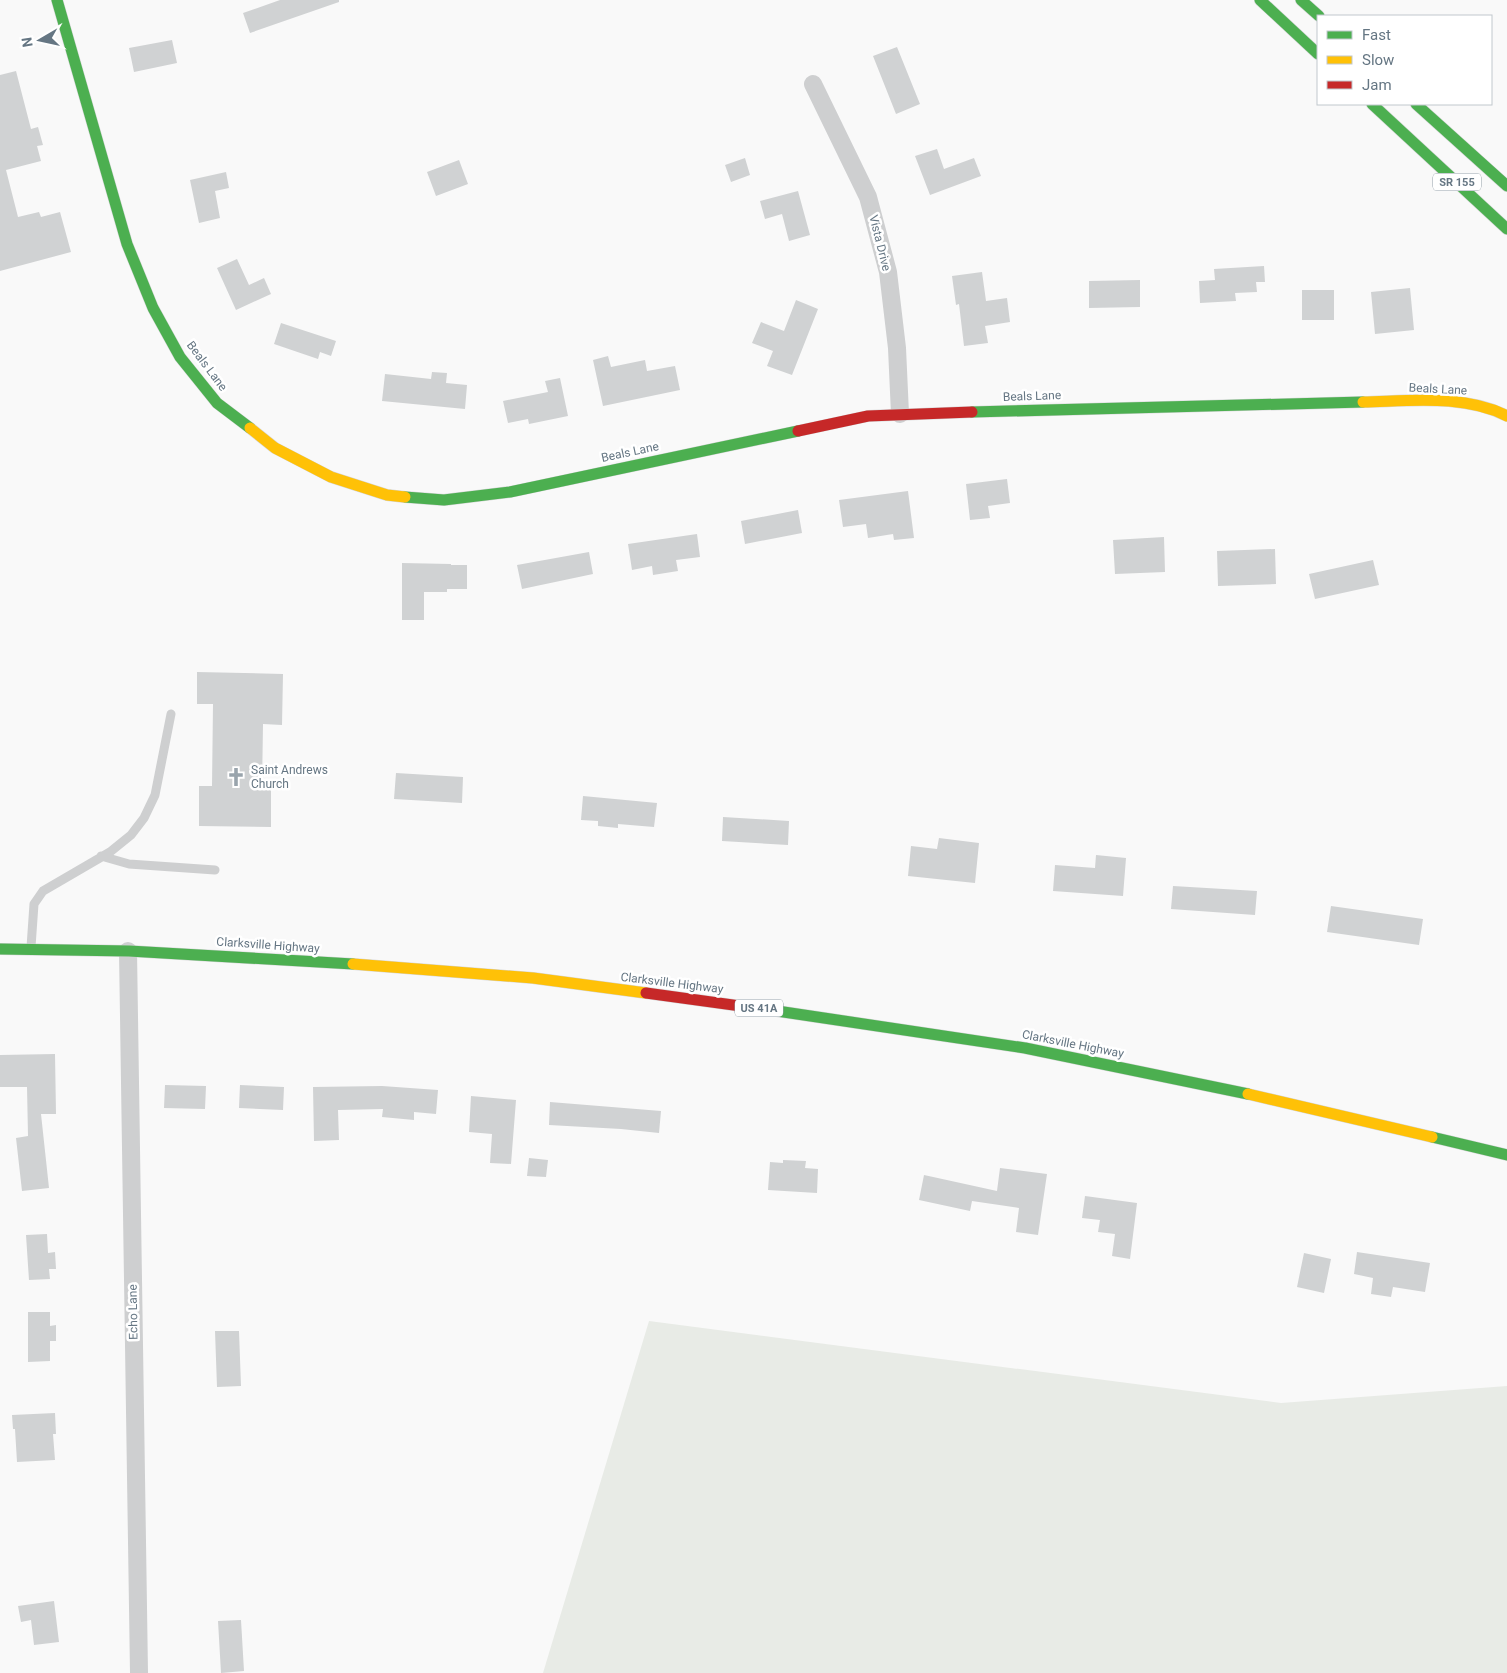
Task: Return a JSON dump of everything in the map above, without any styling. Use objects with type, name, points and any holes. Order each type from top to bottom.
[{"type":"main road","name":"Beals Lane","points":[[57,0],[127,244],[153,308],[180,357],[217,402],[275,448],[330,477],[393,497],[444,500],[510,492],[868,416],[1398,401],[1457,402],[1496,410],[1507,416]]},
{"type":"main road","points":[[1260,0],[1317,53]]},
{"type":"main road","points":[[1301,0],[1318,15]]},
{"type":"main road","name":"SR 155","points":[[1373,105],[1507,229]]},
{"type":"main road","name":"SR 155","points":[[1417,105],[1507,186]]},
{"type":"main road","name":"Clarksville Highway","points":[[0,949],[128,951],[282,959],[533,978],[843,1020],[1025,1048],[1145,1072],[1507,1155]]},
{"type":"street","name":"Vista Drive","points":[[813,84],[868,197],[888,272],[897,348],[900,414]]},
{"type":"street","name":"Echo Lane","points":[[128,951],[139,1673]]},
{"type":"lane","points":[[31,949],[31,920],[34,904],[43,891],[101,856],[131,835],[144,818],[155,795],[171,714]]},
{"type":"lane","points":[[101,856],[129,864],[215,870]]},
{"type":"shaded area","points":[[649,1321],[1281,1403],[1507,1386],[1507,1673],[543,1673]]},
{"type":"building","points":[[280,0],[339,0],[339,2],[250,33],[243,13]]},
{"type":"building","points":[[172,40],[177,63],[134,72],[129,48]]},
{"type":"building","points":[[897,47],[920,104],[896,114],[873,56]]},
{"type":"building","points":[[16,71],[31,129],[38,127],[43,145],[37,146],[41,161],[6,170],[18,217],[39,212],[41,217],[60,212],[71,252],[0,271],[0,75]]},
{"type":"building","points":[[937,149],[944,169],[974,158],[981,176],[930,195],[915,156]]},
{"type":"building","points":[[745,158],[750,175],[731,182],[725,165]]},
{"type":"building","points":[[459,160],[468,184],[436,196],[427,172]]},
{"type":"building","points":[[226,172],[229,188],[215,191],[220,218],[199,223],[190,180]]},
{"type":"building","points":[[798,191],[810,235],[789,241],[782,214],[765,219],[760,201]]},
{"type":"building","points":[[237,259],[249,285],[264,278],[271,294],[236,310],[217,268]]},
{"type":"building","points":[[1264,266],[1265,282],[1256,282],[1257,292],[1235,293],[1236,301],[1200,303],[1199,281],[1215,280],[1214,269]]},
{"type":"building","points":[[982,272],[986,301],[1007,298],[1010,322],[985,326],[988,343],[964,346],[959,304],[956,305],[952,276]]},
{"type":"building","points":[[1140,280],[1140,307],[1089,308],[1089,281]]},
{"type":"building","points":[[1410,288],[1414,330],[1375,334],[1371,292]]},
{"type":"building","points":[[1302,290],[1334,290],[1334,320],[1302,320]]},
{"type":"building","points":[[796,300],[818,309],[792,375],[767,366],[773,351],[752,343],[761,322],[784,331]]},
{"type":"building","points":[[281,323],[336,341],[331,356],[320,352],[318,359],[274,344]]},
{"type":"building","points":[[608,356],[611,367],[645,360],[647,371],[675,366],[680,390],[603,406],[593,360]]},
{"type":"building","points":[[432,372],[447,373],[446,383],[467,385],[465,409],[382,401],[385,374],[431,379]]},
{"type":"building","points":[[560,378],[568,416],[529,424],[528,419],[508,423],[503,401],[548,392],[545,381]]},
{"type":"building","points":[[1007,479],[1010,503],[988,506],[990,518],[970,520],[966,484]]},
{"type":"building","points":[[908,491],[914,538],[894,540],[893,534],[868,538],[866,524],[843,527],[839,500]]},
{"type":"building","points":[[798,510],[802,533],[745,544],[741,521]]},
{"type":"building","points":[[697,534],[700,557],[676,560],[678,571],[653,575],[652,566],[632,570],[628,544]]},
{"type":"building","points":[[1164,537],[1165,572],[1115,574],[1113,540]]},
{"type":"building","points":[[1275,549],[1276,584],[1218,586],[1217,551]]},
{"type":"building","points":[[589,552],[593,574],[522,589],[517,565]]},
{"type":"building","points":[[1373,560],[1379,585],[1315,599],[1309,574]]},
{"type":"building","points":[[402,563],[467,565],[467,589],[447,589],[447,592],[424,592],[424,620],[402,620]]},
{"type":"building","points":[[197,672],[283,674],[282,725],[263,724],[262,788],[271,788],[271,827],[199,826],[199,786],[212,786],[213,704],[197,704]]},
{"type":"building","points":[[396,773],[463,777],[462,803],[394,799]]},
{"type":"building","points":[[583,796],[657,803],[654,827],[618,824],[618,828],[598,826],[598,821],[581,820]]},
{"type":"building","points":[[723,817],[789,821],[788,845],[722,841]]},
{"type":"building","points":[[939,838],[979,843],[975,883],[908,876],[911,846],[937,849]]},
{"type":"building","points":[[1096,855],[1126,858],[1123,896],[1053,891],[1055,865],[1095,868]]},
{"type":"building","points":[[1173,886],[1257,891],[1255,915],[1171,909]]},
{"type":"building","points":[[1331,906],[1423,919],[1419,945],[1327,932]]},
{"type":"building","points":[[55,1054],[56,1114],[41,1114],[49,1188],[22,1191],[16,1138],[28,1136],[27,1087],[0,1087],[0,1055]]},
{"type":"building","points":[[165,1085],[206,1086],[205,1109],[164,1108]]},
{"type":"building","points":[[240,1085],[284,1087],[283,1110],[239,1108]]},
{"type":"building","points":[[382,1086],[438,1090],[436,1114],[414,1112],[414,1120],[382,1117],[383,1109],[338,1110],[339,1140],[314,1141],[313,1087]]},
{"type":"building","points":[[471,1096],[516,1100],[511,1164],[490,1163],[492,1134],[469,1132]]},
{"type":"building","points":[[550,1102],[661,1111],[659,1133],[549,1125]]},
{"type":"building","points":[[529,1158],[548,1160],[546,1177],[527,1176]]},
{"type":"building","points":[[783,1160],[806,1161],[805,1168],[818,1169],[817,1193],[768,1190],[770,1162],[783,1163]]},
{"type":"building","points":[[1000,1168],[1047,1174],[1038,1235],[1016,1232],[1019,1208],[972,1201],[970,1211],[919,1200],[924,1175],[997,1191]]},
{"type":"building","points":[[1085,1196],[1137,1203],[1130,1259],[1112,1256],[1115,1234],[1098,1232],[1100,1220],[1082,1218]]},
{"type":"building","points":[[47,1234],[48,1253],[55,1252],[56,1269],[49,1269],[50,1279],[29,1280],[26,1235]]},
{"type":"building","points":[[1357,1252],[1430,1263],[1425,1292],[1393,1287],[1391,1297],[1371,1294],[1373,1278],[1354,1274]]},
{"type":"building","points":[[1304,1253],[1331,1259],[1324,1293],[1297,1287]]},
{"type":"building","points":[[28,1312],[50,1312],[50,1326],[56,1325],[56,1341],[50,1341],[50,1361],[28,1362]]},
{"type":"building","points":[[215,1331],[239,1331],[241,1386],[217,1387]]},
{"type":"building","points":[[55,1413],[56,1434],[53,1434],[55,1460],[17,1462],[15,1429],[13,1429],[12,1415]]},
{"type":"building","points":[[54,1601],[59,1642],[34,1645],[31,1620],[21,1622],[18,1606]]},
{"type":"building","points":[[241,1620],[244,1671],[221,1673],[218,1621]]},
{"type":"traffic: fast","points":[[57,0],[127,244],[153,308],[180,357],[217,403],[250,428]]},
{"type":"traffic: fast","points":[[1260,0],[1317,53]]},
{"type":"traffic: fast","points":[[1301,0],[1318,15]]},
{"type":"traffic: fast","points":[[1373,105],[1507,229]]},
{"type":"traffic: fast","points":[[1417,105],[1507,186]]},
{"type":"traffic: fast","points":[[972,412],[1363,402]]},
{"type":"traffic: fast","points":[[405,497],[444,500],[510,492],[798,431]]},
{"type":"traffic: fast","points":[[0,949],[129,951],[353,964]]},
{"type":"traffic: fast","points":[[777,1011],[1025,1048],[1248,1094]]},
{"type":"traffic: fast","points":[[1432,1137],[1507,1155]]},
{"type":"traffic: slow","points":[[1363,402],[1436,400],[1473,404],[1507,416]]},
{"type":"traffic: slow","points":[[250,428],[275,448],[331,477],[387,495],[405,497]]},
{"type":"traffic: slow","points":[[353,964],[533,978],[646,993]]},
{"type":"traffic: slow","points":[[1248,1094],[1432,1137]]},
{"type":"traffic: jam","points":[[798,431],[868,416],[972,412]]},
{"type":"traffic: jam","points":[[646,993],[777,1011]]},
{"type":"place","name":"Saint Andrews Church","points":[[236,777]]}]
